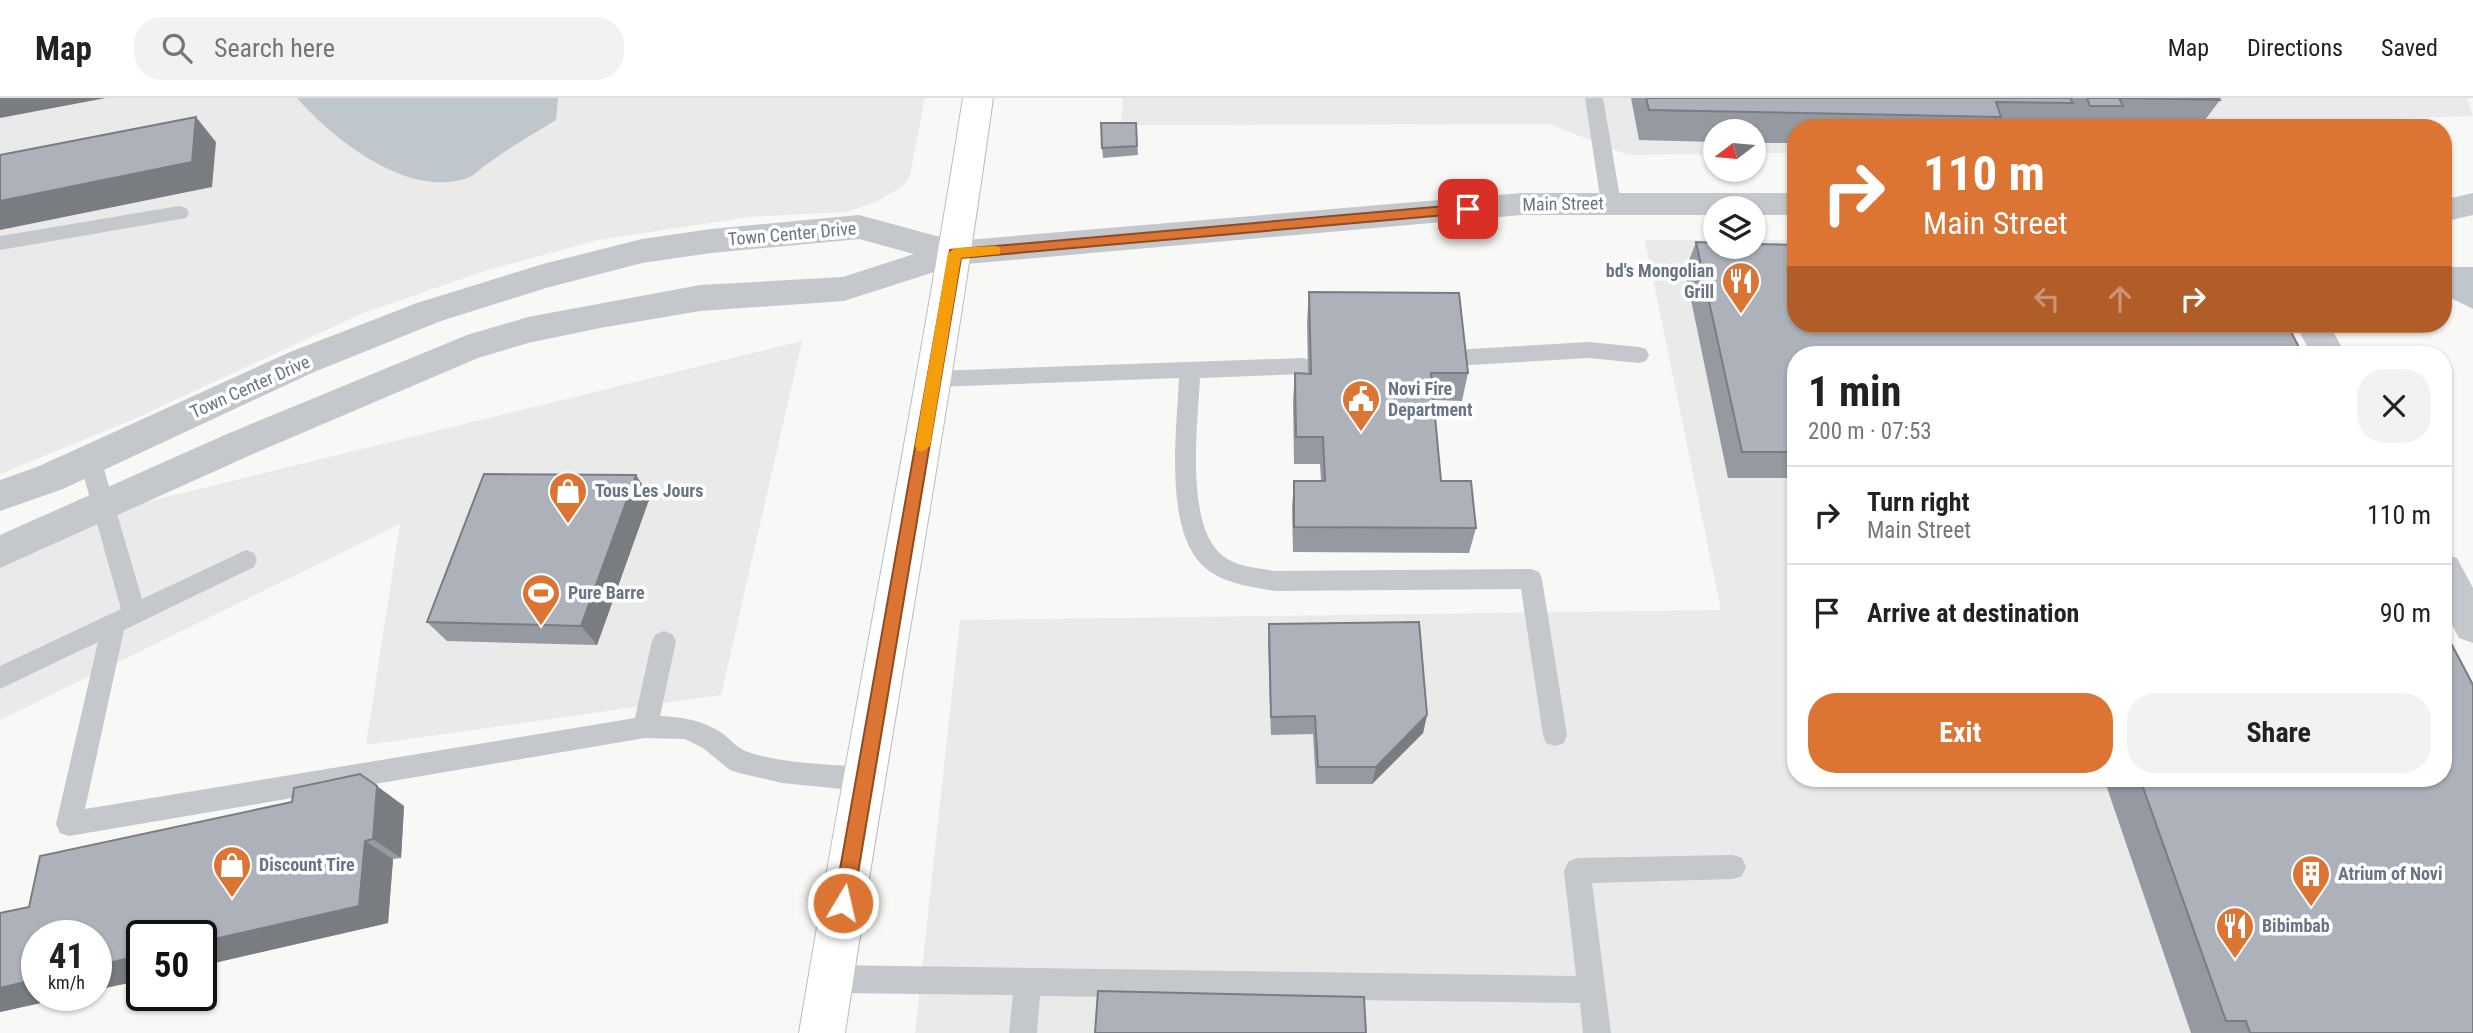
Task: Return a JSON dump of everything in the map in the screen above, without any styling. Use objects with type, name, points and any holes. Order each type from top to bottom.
[{"type":"main road","points":[[822,1033],[863,779],[934,379],[978,98]]},
{"type":"street","name":"Main Street","points":[[955,253],[1053,247],[1202,231],[1522,204],[1787,204]]},
{"type":"street","points":[[2452,209],[2473,204]]},
{"type":"street","name":"Town Center Drive","points":[[0,496],[90,459],[302,362],[429,312],[543,276],[642,251],[711,241],[859,227],[955,253]]},
{"type":"street","points":[[0,552],[363,390],[467,348],[528,330],[700,298],[844,289],[955,253]]},
{"type":"street","points":[[2452,587],[2473,626]]},
{"type":"lane","points":[[1594,98],[1611,203]]},
{"type":"lane","points":[[0,243],[179,213]]},
{"type":"lane","points":[[1469,357],[1589,350],[1639,355]]},
{"type":"lane","points":[[934,379],[1303,366]]},
{"type":"lane","points":[[1190,371],[1187,496],[1195,538],[1213,562],[1245,575],[1275,581],[1531,579],[1555,735]]},
{"type":"lane","points":[[90,459],[105,505],[124,618],[69,824],[645,727],[687,728],[712,740],[739,762],[782,771],[863,779]]},
{"type":"lane","points":[[0,678],[246,559]]},
{"type":"lane","points":[[645,727],[664,641]]},
{"type":"lane","points":[[1597,1033],[1577,871],[1733,867]]},
{"type":"lane","points":[[831,978],[1592,990]]},
{"type":"lane","points":[[1023,1033],[1028,981]]},
{"type":"shaded area","points":[[0,98],[925,98],[910,175],[903,186],[876,202],[846,212],[749,217],[598,240],[488,270],[363,313],[132,420],[0,474]]},
{"type":"shaded area","points":[[297,98],[558,98],[556,120],[470,177],[447,182],[423,181],[374,162],[331,131]]},
{"type":"shaded area","points":[[1123,98],[2467,98],[2473,116],[2378,119],[1787,119],[1787,153],[1766,153],[1766,119],[1703,119],[1703,154],[1628,155],[1549,124],[1121,125]]},
{"type":"shaded area","points":[[1645,240],[1703,240],[1703,259],[1766,259],[1766,240],[1787,240],[1787,333],[1795,333],[1795,346],[1787,346],[1787,787],[2444,787],[2473,1033],[915,1033],[960,620],[1721,610]]},
{"type":"shaded area","points":[[2452,267],[2473,267],[2473,309],[2452,298]]},
{"type":"shaded area","points":[[802,341],[721,695],[366,745],[400,524],[0,720],[0,538]]},
{"type":"building","points":[[1646,98],[2070,98],[2073,103],[1996,102],[2001,117],[1649,110]]},
{"type":"building","points":[[2087,98],[2119,98],[2123,106],[2090,106]]},
{"type":"building","points":[[2119,98],[2219,98],[2220,100]]},
{"type":"building","points":[[196,117],[192,162],[0,201],[0,155]]},
{"type":"building","points":[[1101,123],[1136,123],[1137,146],[1102,148]]},
{"type":"building","points":[[1696,242],[1703,242],[1703,259],[1766,259],[1766,244],[1787,245],[1787,333],[2292,333],[2298,346],[1787,346],[1787,452],[1742,452]]},
{"type":"building","name":"Novi Fire Department","points":[[1309,292],[1459,293],[1468,373],[1431,373],[1441,481],[1471,481],[1476,528],[1294,527],[1294,481],[1325,481],[1323,437],[1296,437],[1295,373],[1311,374]]},
{"type":"building","points":[[484,474],[636,475],[581,626],[427,622]]},
{"type":"building","points":[[1419,622],[1427,715],[1376,767],[1318,767],[1315,716],[1271,717],[1269,624]]},
{"type":"building","name":"Atrium of Novi","points":[[2452,645],[2473,685],[2473,1033],[2250,1033],[2246,1021],[2226,1021],[2143,787],[2452,787]]},
{"type":"building","name":"Discount Tire","points":[[360,774],[377,786],[373,839],[365,841],[359,906],[217,938],[217,920],[126,920],[126,959],[112,962],[112,920],[21,920],[21,983],[0,988],[0,913],[29,907],[40,856],[292,802],[294,788]]},
{"type":"building","points":[[1098,991],[1364,997],[1366,1033],[1095,1033]]},
{"type":"slow traffic","points":[[922,446],[955,253],[995,251]]},
{"type":"place","name":"bd's Mongolian Grill","points":[[1741,315]]},
{"type":"place","name":"Novi Fire Department","points":[[1361,433]]},
{"type":"place","name":"Tous Les Jours","points":[[568,525]]},
{"type":"place","name":"Pure Barre","points":[[541,627]]},
{"type":"place","name":"Discount Tire","points":[[232,899]]},
{"type":"place","name":"Atrium of Novi","points":[[2311,908]]},
{"type":"place","name":"Bibimbab","points":[[2235,960]]},
{"type":"route","points":[[843,903],[955,253],[1053,247],[1202,231],[1468,209]]}]
